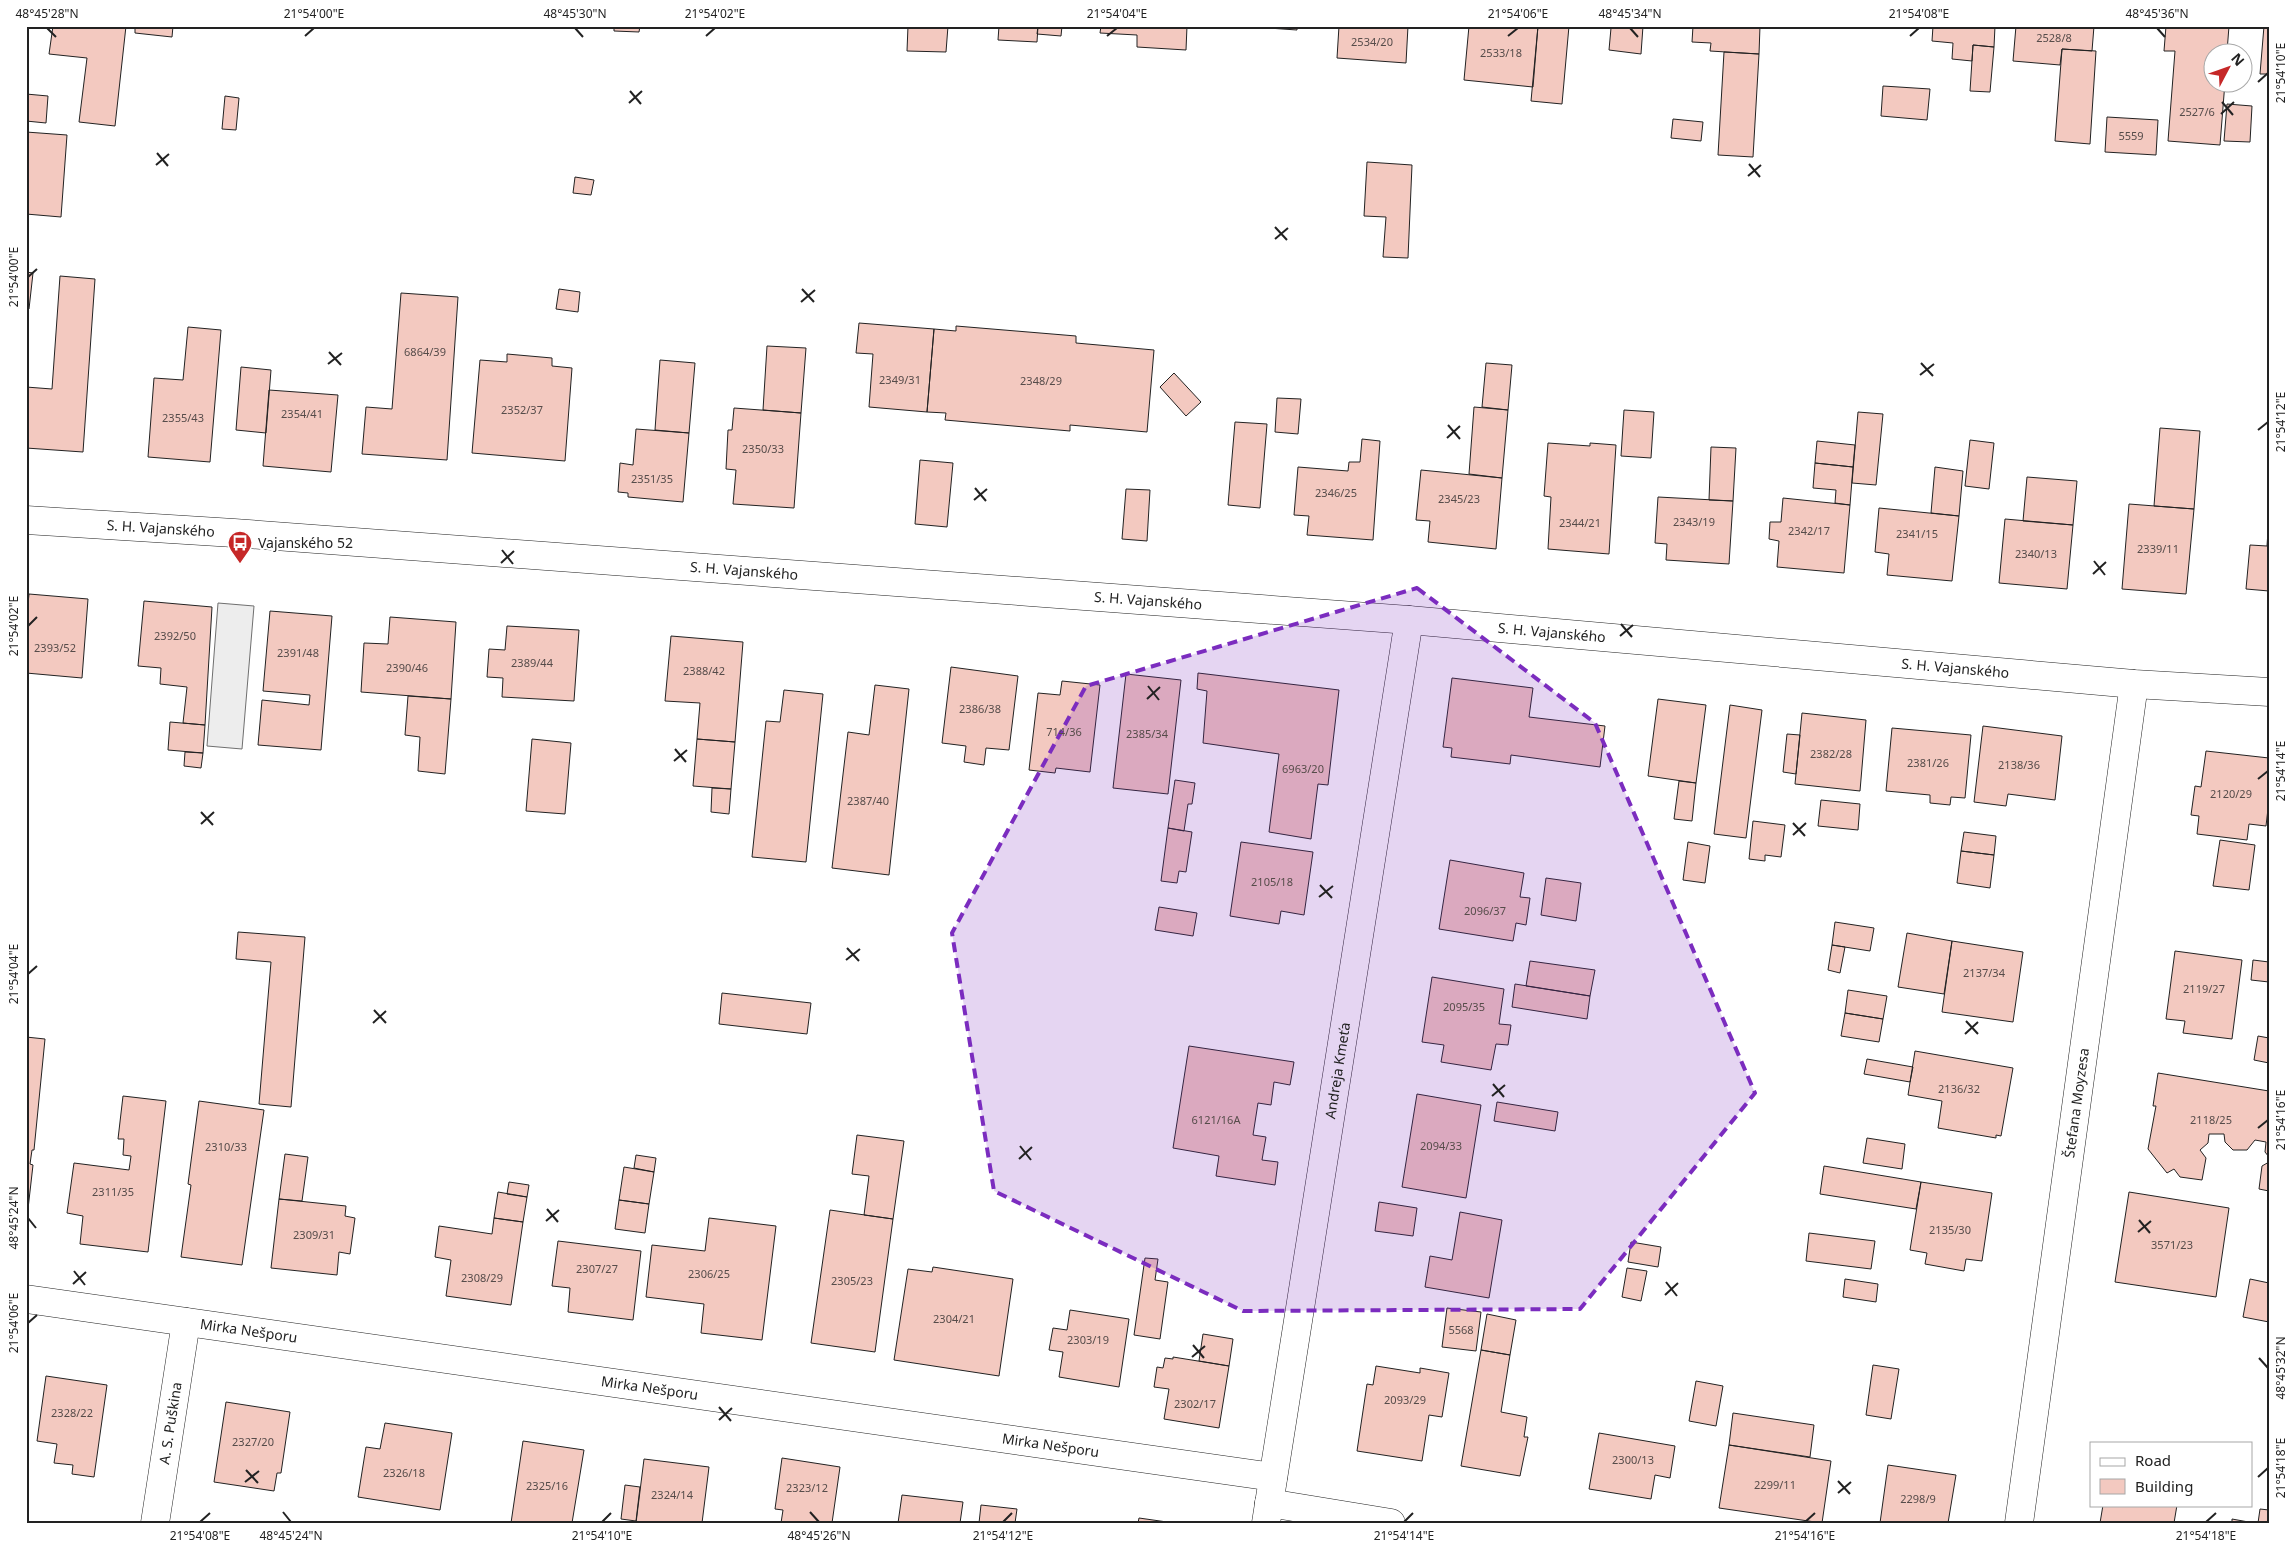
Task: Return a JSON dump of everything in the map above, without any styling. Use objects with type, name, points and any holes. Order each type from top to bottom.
[{"type":"street","name":"S. H. Vajanského","points":[[26,520],[234,533],[1409,620],[2134,684],[2269,692]]},
{"type":"street","name":"Andreja Kmeťa","points":[[1267,1513],[1409,620]]},
{"type":"street","name":"Štefana Moyzesa","points":[[2019,1523],[2134,684]]},
{"type":"street","name":"Mirka Nešporu","points":[[26,1299],[1273,1477]]},
{"type":"street","name":"A. S. Puškina","points":[[155,1523],[186,1322]]},
{"type":"street","points":[[1267,1513],[1391,1523]]},
{"type":"highlighted area","points":[[1417,588],[1595,723],[1755,1093],[1580,1309],[1243,1311],[994,1191],[952,933],[1086,686]]},
{"type":"shaded area","points":[[218,603],[254,606],[242,749],[207,746]]},
{"type":"building","points":[[53,26],[126,26],[115,126],[79,122],[87,58],[49,54]]},
{"type":"building","points":[[135,26],[173,26],[172,37],[135,33]]},
{"type":"building","points":[[614,26],[640,26],[639,32],[614,31]]},
{"type":"building","points":[[908,26],[948,26],[946,52],[907,51]]},
{"type":"building","points":[[999,26],[1038,26],[1037,42],[998,40]]},
{"type":"building","points":[[1038,26],[1062,26],[1061,36],[1037,34]]},
{"type":"building","points":[[1101,26],[1187,26],[1186,50],[1137,47],[1137,35],[1100,33]]},
{"type":"building","points":[[1268,26],[1297,26],[1297,30],[1268,28]]},
{"type":"building","points":[[1339,26],[1408,26],[1406,63],[1337,58]]},
{"type":"building","points":[[1469,26],[1538,26],[1533,87],[1464,80]]},
{"type":"building","points":[[1538,26],[1569,26],[1562,104],[1531,101]]},
{"type":"building","points":[[1590,26],[1643,26],[1641,54],[1609,50],[1611,28]]},
{"type":"building","points":[[1693,26],[1760,26],[1759,54],[1710,51],[1711,43],[1692,42]]},
{"type":"building","points":[[1933,26],[1995,26],[1994,47],[1973,45],[1972,61],[1952,59],[1953,43],[1932,41]]},
{"type":"building","points":[[2016,26],[2094,26],[2092,51],[2062,49],[2060,65],[2013,61]]},
{"type":"building","points":[[2166,26],[2229,26],[2228,42],[2202,42],[2202,92],[2224,92],[2220,145],[2168,141],[2175,51],[2164,51]]},
{"type":"building","points":[[2264,26],[2269,26],[2269,74],[2260,74]]},
{"type":"building","points":[[1973,45],[1994,47],[1990,92],[1970,91]]},
{"type":"building","points":[[2062,49],[2096,51],[2090,144],[2055,141]]},
{"type":"building","points":[[1724,52],[1759,54],[1753,157],[1718,155]]},
{"type":"building","points":[[1883,86],[1930,89],[1927,120],[1881,116]]},
{"type":"building","points":[[26,94],[48,96],[46,123],[26,121]]},
{"type":"building","points":[[225,96],[239,98],[236,130],[222,129]]},
{"type":"building","points":[[2227,104],[2252,106],[2250,142],[2224,141]]},
{"type":"building","points":[[2107,117],[2158,120],[2156,155],[2105,152]]},
{"type":"building","points":[[1673,119],[1703,122],[1701,141],[1671,138]]},
{"type":"building","points":[[26,132],[67,135],[61,217],[26,214]]},
{"type":"building","points":[[1367,162],[1412,165],[1408,258],[1383,257],[1386,217],[1364,216]]},
{"type":"building","points":[[575,177],[594,180],[591,195],[573,193]]},
{"type":"building","points":[[26,272],[33,273],[29,309],[26,309]]},
{"type":"building","points":[[60,276],[95,279],[83,452],[26,448],[26,387],[52,389]]},
{"type":"building","points":[[559,289],[580,292],[578,312],[556,309]]},
{"type":"building","points":[[401,293],[458,297],[447,460],[362,454],[366,407],[392,409]]},
{"type":"building","points":[[859,323],[934,329],[927,412],[869,407],[873,354],[856,353]]},
{"type":"building","points":[[956,326],[1076,336],[1076,343],[1154,350],[1147,432],[1070,425],[1070,431],[945,420],[946,413],[927,412],[934,329],[956,331]]},
{"type":"building","points":[[188,327],[221,330],[210,462],[148,457],[154,378],[183,380]]},
{"type":"building","points":[[767,346],[806,348],[801,413],[763,410]]},
{"type":"building","points":[[507,354],[552,358],[552,366],[572,368],[565,461],[472,453],[480,360],[507,362]]},
{"type":"building","points":[[660,360],[695,363],[689,433],[655,430]]},
{"type":"building","points":[[1486,363],[1512,365],[1508,410],[1482,407]]},
{"type":"building","points":[[241,367],[271,370],[266,433],[236,430]]},
{"type":"building","points":[[1174,373],[1201,402],[1186,416],[1160,387]]},
{"type":"building","points":[[269,390],[338,395],[331,472],[263,466]]},
{"type":"building","points":[[1277,398],[1301,399],[1298,434],[1275,432]]},
{"type":"building","points":[[1474,407],[1508,410],[1502,478],[1469,474]]},
{"type":"building","points":[[734,408],[801,413],[794,508],[733,504],[736,470],[726,469],[728,430],[732,430]]},
{"type":"building","points":[[1624,410],[1654,412],[1651,458],[1621,456]]},
{"type":"building","points":[[1858,412],[1883,414],[1876,485],[1852,483]]},
{"type":"building","points":[[1235,422],[1267,424],[1260,508],[1228,505]]},
{"type":"building","points":[[2160,428],[2200,431],[2194,509],[2154,506]]},
{"type":"building","points":[[636,429],[689,433],[683,502],[628,497],[628,493],[618,492],[620,463],[633,465]]},
{"type":"building","points":[[1362,439],[1380,441],[1373,540],[1307,535],[1309,516],[1294,515],[1298,467],[1348,471],[1349,462],[1360,462]]},
{"type":"building","points":[[1970,440],[1994,443],[1989,489],[1965,486]]},
{"type":"building","points":[[1817,441],[1855,445],[1853,467],[1815,463]]},
{"type":"building","points":[[1548,443],[1590,446],[1590,443],[1616,445],[1609,554],[1548,549],[1551,497],[1544,496]]},
{"type":"building","points":[[1711,447],[1736,448],[1733,501],[1709,500]]},
{"type":"building","points":[[920,460],[953,463],[947,527],[915,524]]},
{"type":"building","points":[[1815,463],[1853,467],[1850,505],[1835,503],[1836,490],[1813,488]]},
{"type":"building","points":[[1935,467],[1963,471],[1959,516],[1931,513]]},
{"type":"building","points":[[1421,470],[1502,478],[1496,549],[1428,542],[1430,521],[1416,520]]},
{"type":"building","points":[[2027,477],[2077,481],[2073,525],[2023,521]]},
{"type":"building","points":[[1126,489],[1150,490],[1147,541],[1122,539]]},
{"type":"building","points":[[1658,497],[1733,501],[1729,564],[1666,560],[1667,544],[1655,543]]},
{"type":"building","points":[[1783,498],[1850,505],[1844,573],[1777,567],[1779,541],[1769,539],[1770,522],[1781,522]]},
{"type":"building","points":[[2129,504],[2194,509],[2186,594],[2122,589]]},
{"type":"building","points":[[1879,508],[1959,516],[1952,581],[1887,575],[1889,554],[1875,552]]},
{"type":"building","points":[[2005,519],[2073,525],[2067,589],[1999,583]]},
{"type":"building","points":[[2268,531],[2269,591],[2246,589],[2250,545],[2267,546]]},
{"type":"building","points":[[29,594],[88,599],[82,678],[26,673],[26,623]]},
{"type":"building","points":[[144,601],[212,607],[205,725],[183,723],[187,687],[160,684],[161,668],[138,666]]},
{"type":"building","points":[[270,611],[332,616],[321,750],[258,745],[262,700],[309,705],[310,695],[263,691]]},
{"type":"building","points":[[390,617],[456,622],[451,699],[361,692],[364,643],[388,644]]},
{"type":"building","points":[[507,626],[579,630],[574,701],[502,697],[503,678],[487,677],[489,649],[505,650]]},
{"type":"building","points":[[671,636],[743,642],[735,742],[697,739],[700,703],[665,701]]},
{"type":"building","points":[[951,667],[1018,676],[1009,750],[986,748],[984,765],[964,762],[966,746],[942,743]]},
{"type":"building","points":[[1198,673],[1339,690],[1328,785],[1318,784],[1311,839],[1269,832],[1279,754],[1203,743],[1207,691],[1197,689]]},
{"type":"building","points":[[1126,674],[1181,680],[1168,794],[1113,788]]},
{"type":"building","points":[[1452,678],[1533,688],[1529,717],[1605,726],[1600,767],[1511,755],[1510,764],[1451,757],[1452,748],[1443,747]]},
{"type":"building","points":[[1062,681],[1100,685],[1090,772],[1056,768],[1055,773],[1029,770],[1038,693],[1060,695]]},
{"type":"building","points":[[875,685],[909,689],[889,875],[832,868],[848,732],[869,735]]},
{"type":"building","points":[[784,690],[823,694],[806,862],[752,857],[766,721],[780,722]]},
{"type":"building","points":[[408,696],[451,699],[445,774],[418,771],[420,737],[405,735]]},
{"type":"building","points":[[1658,699],[1706,705],[1696,783],[1648,776]]},
{"type":"building","points":[[1730,705],[1762,710],[1746,838],[1714,834]]},
{"type":"building","points":[[1802,713],[1866,720],[1860,791],[1795,784]]},
{"type":"building","points":[[170,722],[205,725],[203,753],[168,750]]},
{"type":"building","points":[[1983,726],[2062,736],[2055,800],[2008,794],[2006,806],[1974,802]]},
{"type":"building","points":[[1892,728],[1971,735],[1965,798],[1951,797],[1950,805],[1930,803],[1930,795],[1886,791]]},
{"type":"building","points":[[1787,734],[1800,735],[1796,774],[1783,772]]},
{"type":"building","points":[[532,739],[571,743],[565,814],[526,811]]},
{"type":"building","points":[[697,739],[735,742],[731,789],[693,786]]},
{"type":"building","points":[[2206,751],[2269,758],[2269,800],[2266,826],[2249,824],[2247,840],[2197,834],[2199,816],[2191,815],[2195,786],[2201,787]]},
{"type":"building","points":[[185,752],[203,753],[201,768],[184,766]]},
{"type":"building","points":[[1175,780],[1195,783],[1192,804],[1188,804],[1184,831],[1168,828]]},
{"type":"building","points":[[1679,781],[1696,783],[1692,821],[1674,819]]},
{"type":"building","points":[[712,788],[731,789],[729,814],[711,812]]},
{"type":"building","points":[[1821,800],[1860,804],[1858,830],[1818,826]]},
{"type":"building","points":[[1753,821],[1785,825],[1781,857],[1765,855],[1765,861],[1749,859]]},
{"type":"building","points":[[1168,828],[1192,832],[1186,872],[1179,871],[1177,883],[1161,881]]},
{"type":"building","points":[[1964,832],[1996,836],[1994,855],[1961,851]]},
{"type":"building","points":[[2220,840],[2255,845],[2249,890],[2213,886]]},
{"type":"building","points":[[1241,842],[1313,852],[1304,915],[1281,911],[1279,924],[1230,916]]},
{"type":"building","points":[[1688,842],[1710,846],[1705,883],[1683,880]]},
{"type":"building","points":[[1961,851],[1994,855],[1990,888],[1957,883]]},
{"type":"building","points":[[1450,860],[1524,873],[1520,897],[1530,898],[1526,925],[1516,923],[1513,941],[1439,929]]},
{"type":"building","points":[[1546,878],[1581,883],[1576,921],[1541,915]]},
{"type":"building","points":[[1159,907],[1197,913],[1193,936],[1155,930]]},
{"type":"building","points":[[1835,922],[1874,928],[1870,951],[1832,945]]},
{"type":"building","points":[[238,932],[305,937],[291,1107],[259,1104],[271,962],[236,959]]},
{"type":"building","points":[[1907,933],[1952,941],[1944,994],[1898,987]]},
{"type":"building","points":[[1952,941],[2023,952],[2013,1022],[1942,1012]]},
{"type":"building","points":[[1832,945],[1845,947],[1840,973],[1828,970]]},
{"type":"building","points":[[2175,951],[2242,960],[2232,1039],[2183,1033],[2185,1021],[2166,1019]]},
{"type":"building","points":[[2253,960],[2269,962],[2269,982],[2251,980]]},
{"type":"building","points":[[1530,961],[1595,970],[1590,996],[1526,986]]},
{"type":"building","points":[[1432,977],[1504,989],[1499,1024],[1511,1025],[1508,1045],[1496,1044],[1491,1070],[1441,1062],[1444,1045],[1422,1042]]},
{"type":"building","points":[[1515,984],[1590,996],[1587,1019],[1512,1007]]},
{"type":"building","points":[[1848,990],[1887,996],[1883,1019],[1845,1013]]},
{"type":"building","points":[[722,993],[811,1003],[807,1034],[719,1024]]},
{"type":"building","points":[[1845,1013],[1883,1019],[1879,1042],[1841,1036]]},
{"type":"building","points":[[2258,1036],[2269,1038],[2269,1063],[2254,1060]]},
{"type":"building","points":[[26,1037],[45,1039],[34,1150],[32,1150],[30,1164],[33,1165],[28,1209],[26,1209]]},
{"type":"building","points":[[1189,1046],[1294,1062],[1290,1085],[1274,1082],[1271,1105],[1258,1103],[1253,1135],[1266,1137],[1262,1160],[1278,1162],[1275,1185],[1216,1176],[1219,1156],[1173,1148]]},
{"type":"building","points":[[1915,1051],[2013,1068],[2001,1136],[1996,1135],[1996,1138],[1938,1128],[1942,1101],[1908,1095]]},
{"type":"building","points":[[1867,1059],[1913,1067],[1910,1082],[1864,1074]]},
{"type":"building","points":[[2158,1073],[2269,1091],[2269,1157],[2265,1152],[2266,1142],[2255,1140],[2247,1150],[2233,1150],[2225,1142],[2224,1134],[2209,1134],[2208,1143],[2200,1150],[2206,1158],[2202,1180],[2180,1177],[2174,1169],[2167,1173],[2148,1149],[2156,1106],[2153,1106]]},
{"type":"building","points":[[1417,1094],[1481,1105],[1466,1198],[1402,1187]]},
{"type":"building","points":[[123,1096],[166,1101],[148,1252],[80,1244],[83,1216],[67,1213],[74,1163],[129,1170],[131,1156],[123,1155],[124,1139],[118,1139]]},
{"type":"building","points":[[199,1101],[264,1110],[242,1265],[181,1257],[191,1185],[188,1184]]},
{"type":"building","points":[[1497,1102],[1558,1112],[1555,1131],[1494,1121]]},
{"type":"building","points":[[857,1135],[904,1141],[893,1219],[864,1215],[869,1176],[852,1174]]},
{"type":"building","points":[[1867,1138],[1905,1144],[1902,1169],[1863,1163]]},
{"type":"building","points":[[285,1154],[308,1157],[302,1201],[279,1199]]},
{"type":"building","points":[[636,1155],[656,1158],[654,1172],[634,1168]]},
{"type":"building","points":[[2269,1162],[2269,1191],[2259,1189],[2262,1166]]},
{"type":"building","points":[[1824,1166],[1921,1182],[1916,1209],[1820,1194]]},
{"type":"building","points":[[624,1167],[654,1172],[649,1204],[619,1200]]},
{"type":"building","points":[[509,1182],[529,1185],[527,1197],[507,1194]]},
{"type":"building","points":[[1921,1182],[1992,1193],[1982,1261],[1966,1259],[1964,1271],[1925,1264],[1927,1253],[1910,1250]]},
{"type":"building","points":[[498,1192],[527,1197],[523,1222],[494,1218]]},
{"type":"building","points":[[2129,1192],[2229,1208],[2216,1297],[2115,1282]]},
{"type":"building","points":[[279,1199],[346,1206],[345,1216],[355,1218],[350,1254],[339,1252],[337,1275],[271,1268]]},
{"type":"building","points":[[619,1200],[649,1204],[645,1233],[615,1229]]},
{"type":"building","points":[[1379,1202],[1417,1208],[1413,1236],[1375,1231]]},
{"type":"building","points":[[830,1210],[893,1219],[875,1352],[811,1343]]},
{"type":"building","points":[[1460,1212],[1502,1220],[1489,1298],[1425,1287],[1430,1256],[1452,1260]]},
{"type":"building","points":[[494,1218],[523,1222],[511,1305],[446,1296],[451,1260],[435,1257],[439,1226],[492,1234]]},
{"type":"building","points":[[709,1218],[776,1226],[762,1340],[701,1333],[704,1304],[646,1297],[652,1245],[705,1251]]},
{"type":"building","points":[[1809,1233],[1875,1241],[1871,1269],[1806,1261]]},
{"type":"building","points":[[558,1241],[641,1251],[633,1320],[568,1312],[570,1288],[552,1286]]},
{"type":"building","points":[[1631,1242],[1661,1247],[1658,1267],[1628,1262]]},
{"type":"building","points":[[1145,1258],[1158,1259],[1155,1280],[1168,1282],[1160,1339],[1134,1335]]},
{"type":"building","points":[[933,1267],[1013,1279],[999,1376],[894,1360],[908,1269],[932,1272]]},
{"type":"building","points":[[1627,1268],[1647,1271],[1641,1301],[1622,1297]]},
{"type":"building","points":[[1845,1279],[1878,1284],[1876,1302],[1843,1297]]},
{"type":"building","points":[[2250,1279],[2269,1283],[2269,1322],[2243,1317]]},
{"type":"building","points":[[1447,1308],[1481,1312],[1476,1351],[1442,1347]]},
{"type":"building","points":[[1070,1310],[1129,1319],[1119,1387],[1059,1377],[1063,1352],[1049,1350],[1053,1328],[1067,1330]]},
{"type":"building","points":[[1487,1314],[1516,1320],[1510,1355],[1481,1350]]},
{"type":"building","points":[[1203,1334],[1233,1339],[1229,1366],[1199,1361]]},
{"type":"building","points":[[1481,1350],[1510,1355],[1501,1412],[1527,1417],[1524,1437],[1528,1437],[1520,1476],[1461,1466]]},
{"type":"building","points":[[1173,1357],[1229,1366],[1219,1428],[1164,1419],[1169,1389],[1154,1387],[1157,1367],[1163,1368],[1165,1358],[1173,1359]]},
{"type":"building","points":[[1873,1365],[1899,1369],[1891,1419],[1866,1415]]},
{"type":"building","points":[[1376,1366],[1420,1373],[1420,1368],[1449,1373],[1442,1417],[1429,1415],[1422,1461],[1357,1451],[1367,1384],[1373,1385]]},
{"type":"building","points":[[46,1376],[107,1385],[94,1477],[72,1474],[73,1465],[54,1463],[57,1444],[37,1441]]},
{"type":"building","points":[[1696,1381],[1723,1386],[1716,1426],[1689,1421]]},
{"type":"building","points":[[226,1402],[290,1412],[281,1473],[277,1473],[274,1491],[214,1482]]},
{"type":"building","points":[[1733,1413],[1814,1425],[1810,1457],[1729,1445]]},
{"type":"building","points":[[385,1423],[452,1433],[440,1510],[358,1497],[366,1447],[380,1449]]},
{"type":"building","points":[[1599,1433],[1675,1446],[1670,1478],[1655,1475],[1651,1499],[1589,1489]]},
{"type":"building","points":[[523,1441],[584,1450],[572,1523],[511,1523]]},
{"type":"building","points":[[1729,1445],[1831,1461],[1822,1523],[1719,1508]]},
{"type":"building","points":[[782,1458],[840,1467],[832,1523],[781,1523],[783,1510],[775,1509]]},
{"type":"building","points":[[644,1459],[709,1467],[702,1523],[636,1523]]},
{"type":"building","points":[[1888,1465],[1956,1475],[1948,1523],[1880,1523]]},
{"type":"building","points":[[625,1485],[640,1487],[636,1521],[621,1519]]},
{"type":"building","points":[[902,1495],[963,1502],[960,1523],[898,1523]]},
{"type":"building","points":[[981,1505],[1017,1509],[1015,1523],[979,1523]]},
{"type":"building","points":[[2103,1506],[2177,1506],[2174,1523],[2100,1523]]},
{"type":"building","points":[[2260,1509],[2269,1510],[2269,1523],[2258,1523]]},
{"type":"building","points":[[1139,1518],[1174,1523],[1138,1523]]},
{"type":"building","points":[[2232,1519],[2254,1523],[2232,1523]]},
{"type":"place","name":"Vajanského 52","points":[[240,564]]}]
